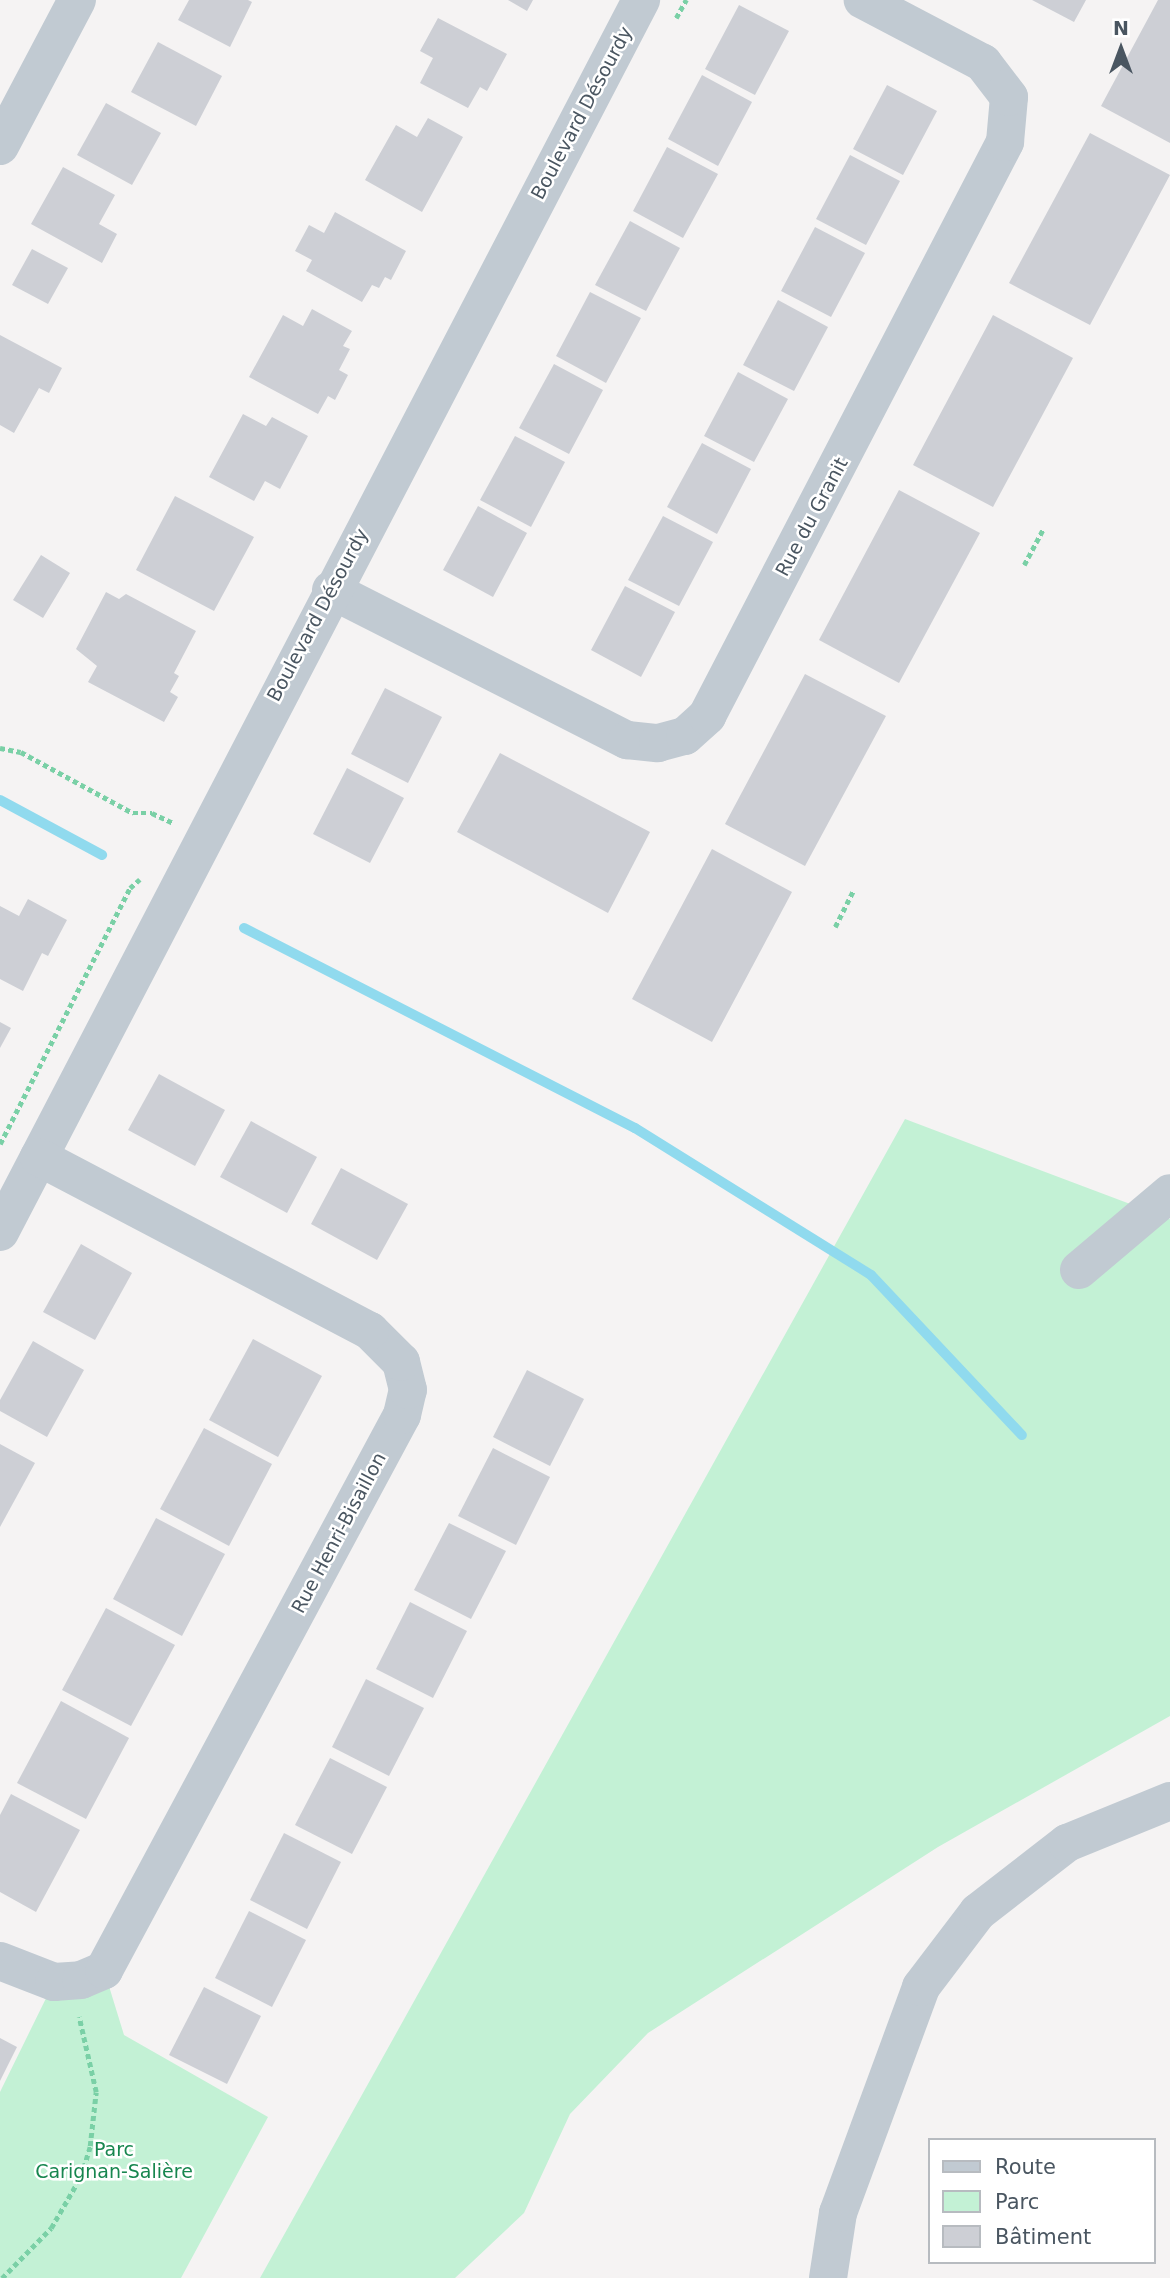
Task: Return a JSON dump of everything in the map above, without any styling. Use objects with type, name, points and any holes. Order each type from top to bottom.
[{"type":"street","points":[[0,146],[77,0]]},
{"type":"street","name":"Boulevard Désourdy","points":[[0,1231],[331,590],[641,0]]},
{"type":"street","name":"Rue du Granit","points":[[331,590],[627,740],[658,743],[685,736],[707,716],[1005,142],[1009,97],[983,63],[863,0]]},
{"type":"street","name":"Rue Henri-Bisaillon","points":[[39,1157],[370,1331],[401,1362],[408,1390],[402,1415],[123,1942],[104,1970],[81,1980]]},
{"type":"street","points":[[1079,1270],[1170,1193]]},
{"type":"street","points":[[828,2278],[838,2213],[921,1987],[978,1912],[1067,1843],[1170,1801]]},
{"type":"street","points":[[0,1961],[54,1982],[81,1980]]},
{"type":"path","points":[[1024,565],[1042,530]]},
{"type":"path","points":[[0,748],[21,752],[133,813],[152,813],[173,822]]},
{"type":"path","points":[[0,1144],[130,888],[148,876]]},
{"type":"path","points":[[835,927],[854,889]]},
{"type":"path","points":[[2,2278],[62,2211],[90,2146],[96,2092],[76,2009],[81,1980]]},
{"type":"green space","points":[[905,1119],[1170,1219],[1170,1716],[938,1847],[648,2033],[570,2114],[524,2213],[455,2278],[260,2278]]},
{"type":"green space","name":"Parc Carignan-Salière","points":[[104,1970],[124,2035],[268,2117],[181,2278],[0,2278],[0,2092],[54,1982]]},
{"type":"building","points":[[189,0],[252,2],[230,47],[178,20]]},
{"type":"building","points":[[508,0],[533,0],[527,11]]},
{"type":"building","points":[[1032,0],[1086,0],[1074,22]]},
{"type":"building","points":[[1158,0],[1170,0],[1170,143],[1101,106]]},
{"type":"building","points":[[739,5],[789,31],[755,95],[705,69]]},
{"type":"building","points":[[438,18],[507,54],[487,91],[480,87],[468,108],[420,83],[433,58],[420,51]]},
{"type":"building","points":[[158,42],[222,76],[196,126],[131,92]]},
{"type":"building","points":[[702,75],[752,102],[718,166],[668,139]]},
{"type":"building","points":[[887,85],[937,111],[903,175],[853,149]]},
{"type":"building","points":[[106,103],[161,133],[132,185],[77,155]]},
{"type":"building","points":[[428,118],[463,137],[422,212],[365,180],[396,125],[417,137]]},
{"type":"building","points":[[1090,133],[1170,175],[1090,325],[1009,283]]},
{"type":"building","points":[[667,147],[718,174],[683,238],[633,211]]},
{"type":"building","points":[[850,155],[900,181],[866,245],[816,219]]},
{"type":"building","points":[[63,167],[115,195],[99,224],[117,234],[102,263],[31,224]]},
{"type":"building","points":[[335,212],[406,251],[391,280],[385,277],[379,288],[372,285],[362,302],[306,271],[312,260],[295,251],[309,225],[324,233]]},
{"type":"building","points":[[630,221],[680,248],[646,311],[595,285]]},
{"type":"building","points":[[815,227],[865,253],[831,317],[781,291]]},
{"type":"building","points":[[32,249],[68,268],[48,304],[12,285]]},
{"type":"building","points":[[590,292],[641,318],[606,383],[556,356]]},
{"type":"building","points":[[778,300],[828,327],[794,391],[743,365]]},
{"type":"building","points":[[312,309],[352,331],[343,346],[350,349],[339,370],[348,375],[335,400],[328,396],[318,414],[249,377],[283,315],[303,326]]},
{"type":"building","points":[[993,315],[1073,358],[993,507],[913,465]]},
{"type":"building","points":[[0,335],[62,368],[49,393],[39,388],[14,433],[0,425]]},
{"type":"building","points":[[554,364],[603,390],[569,454],[519,428]]},
{"type":"building","points":[[738,372],[788,399],[754,462],[704,436]]},
{"type":"building","points":[[243,414],[266,426],[272,417],[308,436],[280,489],[265,481],[254,501],[209,477]]},
{"type":"building","points":[[515,436],[565,462],[531,527],[480,500]]},
{"type":"building","points":[[702,443],[751,469],[717,534],[667,507]]},
{"type":"building","points":[[899,490],[980,533],[899,683],[819,640]]},
{"type":"building","points":[[175,496],[254,537],[214,611],[136,570]]},
{"type":"building","points":[[478,506],[527,533],[493,597],[443,570]]},
{"type":"building","points":[[663,516],[713,542],[679,606],[628,580]]},
{"type":"building","points":[[41,555],[70,573],[43,618],[13,600]]},
{"type":"building","points":[[625,586],[675,612],[641,677],[591,650]]},
{"type":"building","points":[[106,592],[119,599],[126,594],[196,631],[174,673],[179,676],[170,692],[178,697],[164,722],[88,682],[97,666],[76,649]]},
{"type":"building","points":[[805,674],[886,716],[805,866],[725,824]]},
{"type":"building","points":[[385,688],[442,717],[408,783],[351,754]]},
{"type":"building","points":[[500,753],[650,832],[608,913],[457,832]]},
{"type":"building","points":[[347,768],[404,798],[370,863],[313,834]]},
{"type":"building","points":[[712,849],[792,892],[712,1042],[632,999]]},
{"type":"building","points":[[28,899],[67,920],[48,956],[42,953],[23,991],[0,979],[0,906],[19,916]]},
{"type":"building","points":[[0,1022],[11,1028],[0,1048]]},
{"type":"building","points":[[159,1074],[225,1110],[195,1166],[128,1130]]},
{"type":"building","points":[[251,1121],[317,1157],[287,1213],[220,1177]]},
{"type":"building","points":[[341,1168],[408,1204],[377,1260],[311,1224]]},
{"type":"building","points":[[81,1244],[132,1273],[95,1340],[43,1312]]},
{"type":"building","points":[[253,1339],[322,1376],[278,1457],[209,1420]]},
{"type":"building","points":[[33,1341],[84,1370],[47,1437],[0,1411],[0,1400]]},
{"type":"building","points":[[527,1370],[584,1399],[550,1466],[493,1437]]},
{"type":"building","points":[[204,1428],[272,1464],[229,1546],[160,1509]]},
{"type":"building","points":[[0,1444],[35,1463],[0,1527]]},
{"type":"building","points":[[493,1448],[550,1477],[516,1545],[458,1516]]},
{"type":"building","points":[[156,1518],[225,1554],[182,1636],[113,1599]]},
{"type":"building","points":[[449,1523],[506,1551],[471,1619],[414,1590]]},
{"type":"building","points":[[410,1602],[467,1631],[433,1698],[376,1669]]},
{"type":"building","points":[[106,1608],[175,1645],[131,1726],[62,1690]]},
{"type":"building","points":[[366,1679],[424,1708],[389,1776],[332,1747]]},
{"type":"building","points":[[61,1701],[129,1738],[86,1819],[17,1783]]},
{"type":"building","points":[[330,1758],[387,1787],[352,1854],[295,1825]]},
{"type":"building","points":[[11,1794],[80,1830],[36,1912],[0,1892],[0,1815]]},
{"type":"building","points":[[284,1833],[341,1862],[307,1929],[250,1900]]},
{"type":"building","points":[[249,1911],[306,1940],[272,2007],[215,1978]]},
{"type":"building","points":[[204,1987],[261,2016],[227,2084],[169,2055]]},
{"type":"building","points":[[0,2038],[17,2047],[0,2081]]},
{"type":"waterway","points":[[0,800],[102,855]]},
{"type":"waterway","points":[[244,928],[635,1128],[871,1275],[1022,1435]]}]
